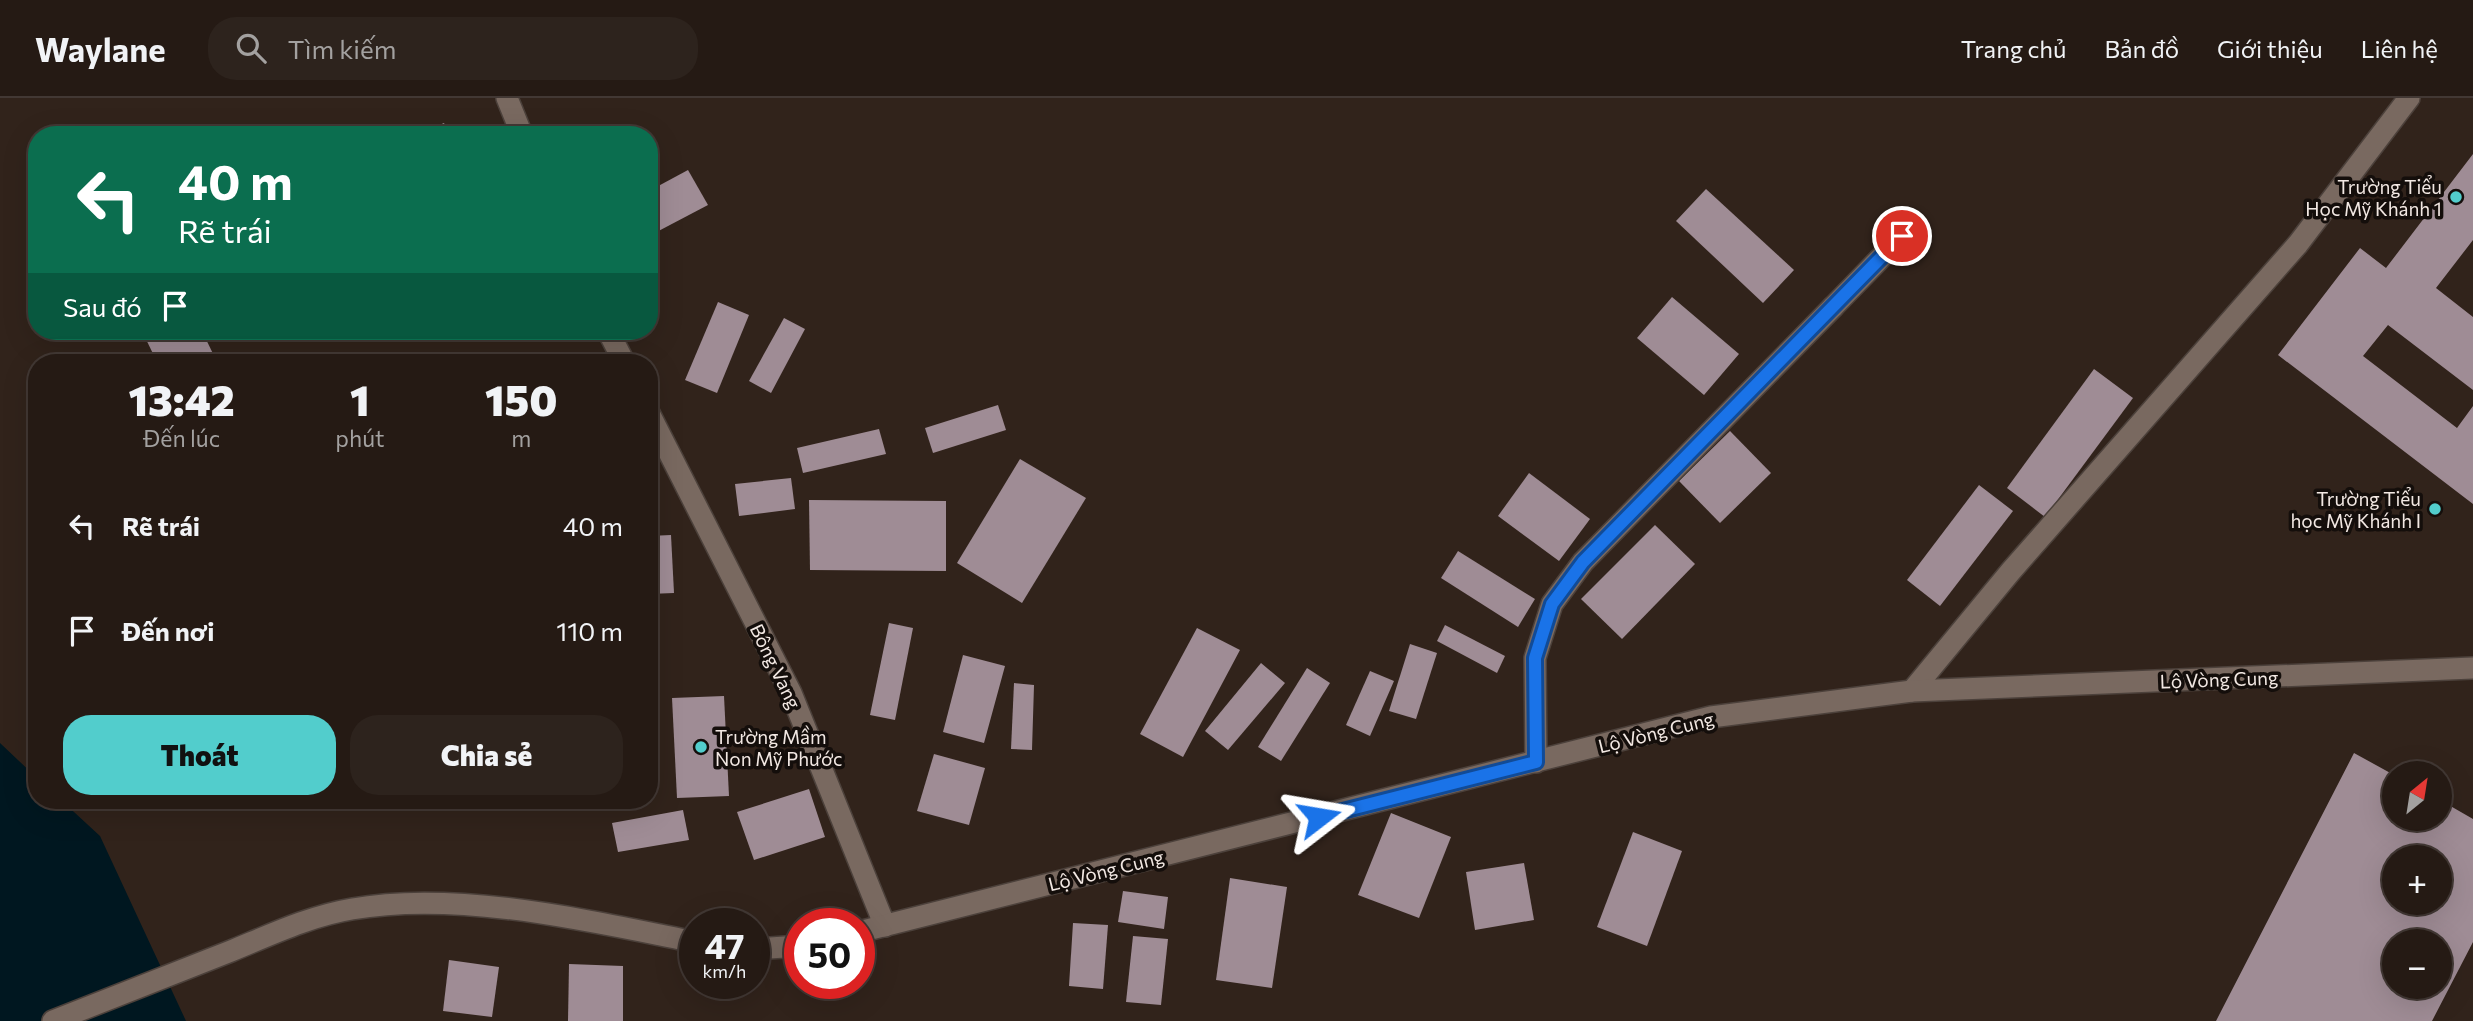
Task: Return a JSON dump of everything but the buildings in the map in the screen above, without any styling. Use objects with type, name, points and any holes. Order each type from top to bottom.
[{"type":"main road","points":[[507,98],[518,126]]},
{"type":"main road","points":[[1912,691],[2011,571],[2298,244],[2409,98]]},
{"type":"main road","points":[[1536,762],[1535,658],[1552,604],[1583,562],[1902,236]]},
{"type":"main road","name":"Bông Vang","points":[[658,431],[790,693],[885,926]]},
{"type":"main road","name":"Lộ Vòng Cung","points":[[875,928],[1711,717],[1912,691],[2473,668]]},
{"type":"main road","points":[[53,1021],[305,922],[350,909],[377,906],[479,907],[679,939]]},
{"type":"water","points":[[0,743],[28,769],[28,809],[71,809],[100,836],[186,1021],[0,1021]]},
{"type":"place","name":"Trường Tiểu Học Mỹ Khánh 1","points":[[2456,197]]},
{"type":"place","name":"Trường Tiểu học Mỹ Khánh I","points":[[2435,509]]},
{"type":"place","name":"Trường Mầm Non Mỹ Phước","points":[[701,747]]},
{"type":"route","points":[[1319,817],[1536,762],[1535,658],[1552,604],[1583,562],[1902,236]]}]
